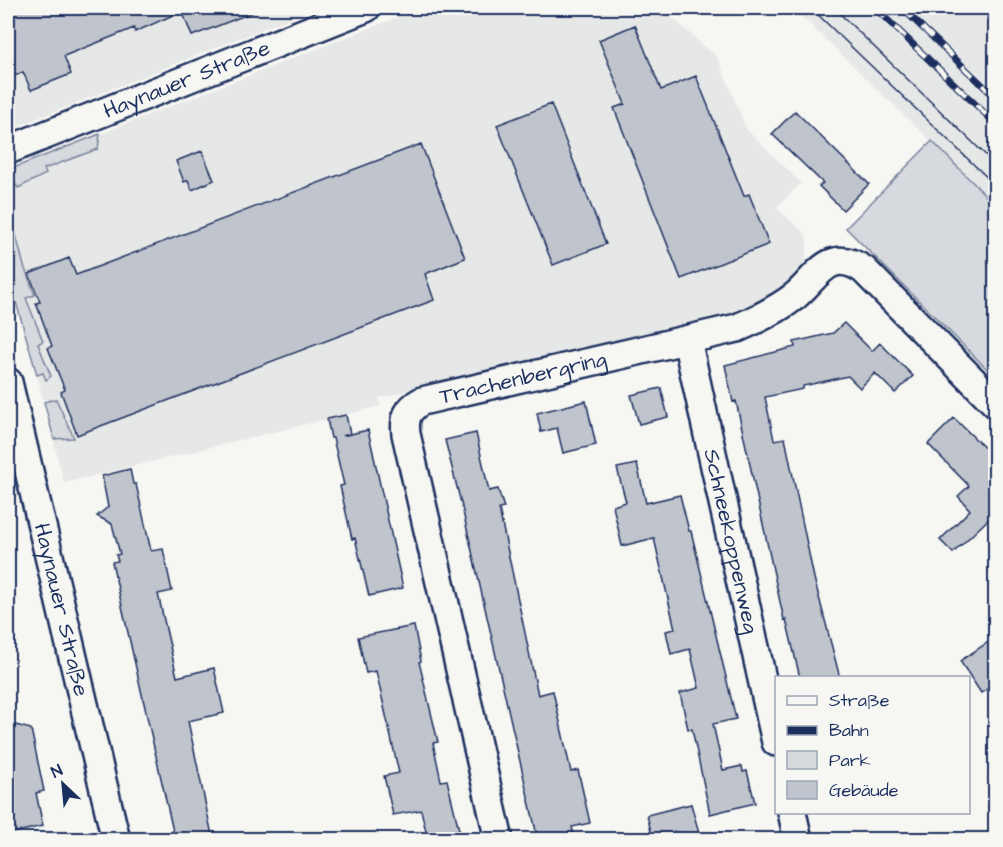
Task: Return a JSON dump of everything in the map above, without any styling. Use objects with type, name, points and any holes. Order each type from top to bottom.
[{"type":"street","name":"Haynauer Straße","points":[[8,150],[366,8]]},
{"type":"street","name":"Trachenbergring","points":[[500,840],[406,434],[407,413],[412,407],[422,401],[737,328],[769,315],[797,295],[823,267],[833,262],[846,261],[864,270],[996,404]]},
{"type":"street","name":"Schneekoppenweg","points":[[687,340],[775,733]]},
{"type":"street","name":"Haynauer Straße","points":[[8,382],[116,840]]},
{"type":"street","points":[[792,814],[798,840]]},
{"type":"shaded area","points":[[8,8],[315,8],[8,130]]},
{"type":"shaded area","points":[[421,8],[523,8],[533,12],[545,8],[661,8],[718,58],[746,129],[801,183],[776,208],[807,235],[806,260],[785,285],[766,301],[748,310],[379,398],[380,406],[64,483],[37,375],[8,274],[8,170]]},
{"type":"shaded area","points":[[793,8],[995,8],[995,203]]},
{"type":"green space","points":[[100,134],[98,149],[44,169],[46,174],[18,188],[16,185],[8,188],[8,170]]},
{"type":"green space","points":[[932,141],[995,205],[995,377],[846,228]]},
{"type":"green space","points":[[8,204],[24,266],[35,295],[26,298],[43,341],[38,344],[51,376],[46,380],[43,373],[37,375],[8,274]]},
{"type":"green space","points":[[56,399],[74,438],[54,439],[44,402]]},
{"type":"building","points":[[8,8],[261,9],[192,36],[182,11],[135,32],[134,28],[64,56],[71,74],[31,90],[23,72],[8,79]]},
{"type":"building","points":[[635,25],[661,90],[696,76],[744,196],[749,194],[769,244],[681,279],[614,108],[625,104],[599,40]]},
{"type":"building","points":[[551,104],[606,244],[553,265],[497,125]]},
{"type":"building","points":[[795,111],[869,184],[843,210],[819,186],[823,183],[772,134]]},
{"type":"building","points":[[421,144],[465,258],[425,274],[434,300],[77,435],[61,392],[65,390],[48,348],[52,346],[36,303],[40,302],[29,274],[69,258],[76,275]]},
{"type":"building","points":[[202,151],[214,180],[192,190],[188,180],[184,182],[176,161]]},
{"type":"building","points":[[844,323],[872,351],[880,343],[913,376],[895,393],[875,373],[860,388],[848,376],[765,397],[774,440],[785,438],[814,578],[839,676],[800,676],[786,619],[784,620],[736,401],[733,402],[725,365],[795,347],[794,342],[833,333]]},
{"type":"building","points":[[661,388],[668,417],[639,424],[631,395]]},
{"type":"building","points":[[586,401],[596,445],[563,453],[557,428],[541,432],[537,413]]},
{"type":"building","points":[[346,415],[350,434],[342,436],[368,430],[403,588],[369,596],[355,538],[352,539],[340,486],[344,485],[327,419]]},
{"type":"building","points":[[954,418],[996,459],[996,512],[953,553],[940,540],[970,510],[958,496],[969,486],[928,444]]},
{"type":"building","points":[[476,433],[489,491],[498,489],[504,508],[499,509],[538,695],[553,691],[571,772],[578,770],[590,823],[572,827],[575,840],[538,840],[445,440]]},
{"type":"building","points":[[637,464],[646,503],[680,495],[689,531],[691,531],[736,719],[713,724],[723,770],[742,766],[743,772],[747,771],[755,803],[710,814],[692,729],[688,729],[680,693],[699,688],[690,649],[671,654],[666,631],[675,629],[654,538],[622,546],[613,506],[626,502],[617,468]]},
{"type":"building","points":[[130,469],[133,484],[136,484],[151,551],[163,549],[172,591],[158,594],[177,677],[214,668],[224,713],[188,721],[213,840],[175,840],[112,562],[118,561],[116,555],[120,554],[112,524],[97,516],[108,507],[102,476]]},
{"type":"building","points":[[414,626],[421,661],[419,662],[438,742],[433,743],[441,781],[447,780],[460,834],[436,840],[428,840],[421,810],[393,815],[384,776],[399,773],[376,671],[366,673],[358,637]]},
{"type":"building","points":[[996,637],[996,683],[981,693],[960,661]]},
{"type":"building","points":[[8,723],[31,729],[44,791],[36,793],[43,826],[8,834]]},
{"type":"building","points":[[691,804],[701,840],[653,840],[647,815]]},
{"type":"tram line","points":[[811,8],[996,186]]},
{"type":"tram line","points":[[834,8],[996,165]]},
{"type":"railway","points":[[875,8],[996,124]]},
{"type":"railway","points":[[902,8],[996,98]]}]
